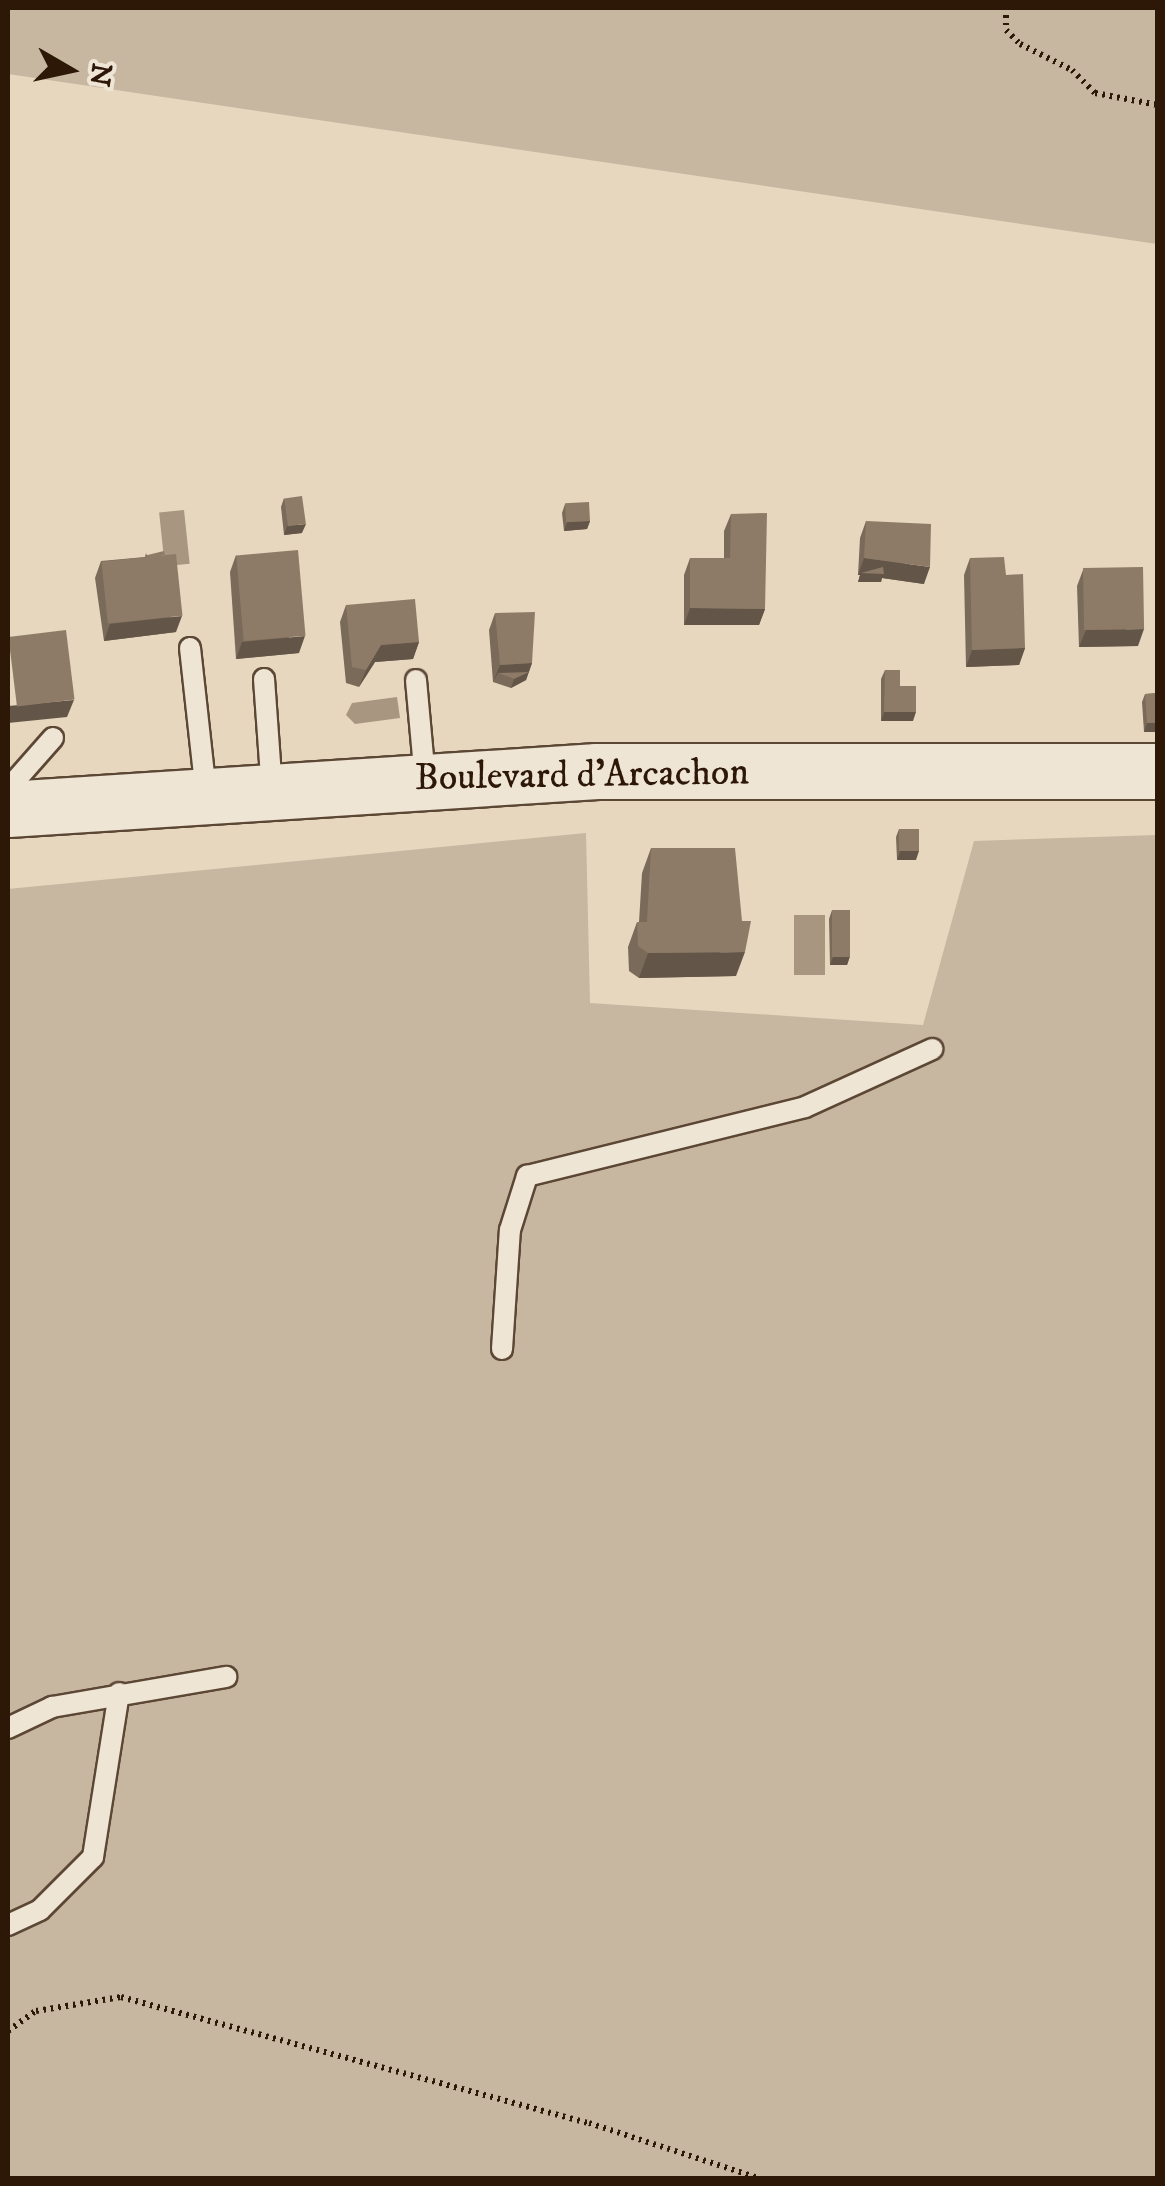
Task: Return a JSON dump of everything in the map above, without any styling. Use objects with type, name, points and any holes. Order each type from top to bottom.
[{"type":"main road","name":"Boulevard d'Arcachon","points":[[8,809],[425,778],[1158,770]]},
{"type":"lane","points":[[190,648],[206,793]]},
{"type":"lane","points":[[264,679],[272,790]]},
{"type":"lane","points":[[416,680],[425,778]]},
{"type":"lane","points":[[8,789],[54,738]]},
{"type":"lane","points":[[502,1350],[510,1230],[527,1176],[806,1107],[932,1049]]},
{"type":"lane","points":[[8,1728],[119,1693],[226,1677]]},
{"type":"lane","points":[[8,1924],[40,1910],[93,1858],[119,1693]]},
{"type":"path","points":[[1006,8],[1006,30],[1020,44],[1072,70],[1094,93],[1158,104]]},
{"type":"path","points":[[8,2031],[36,2011],[121,1998],[589,2122],[758,2178]]},
{"type":"shaded area","points":[[8,8],[1157,8],[1157,244],[8,74]]},
{"type":"shaded area","points":[[184,510],[190,564],[165,566],[159,513]]},
{"type":"shaded area","points":[[397,697],[400,718],[355,724],[346,715],[352,703]]},
{"type":"shaded area","points":[[586,833],[590,1003],[923,1025],[974,841],[1157,835],[1157,2178],[8,2178],[8,889]]},
{"type":"shaded area","points":[[794,915],[825,915],[825,975],[794,975]]},
{"type":"building","points":[[302,496],[306,524],[288,526],[284,499]]},
{"type":"building","points":[[589,502],[590,521],[566,522],[565,503]]},
{"type":"building","points":[[767,513],[765,609],[690,608],[690,558],[730,558],[731,514]]},
{"type":"building","points":[[866,521],[931,524],[930,567],[864,558]]},
{"type":"building","points":[[298,550],[305,636],[244,641],[236,555]]},
{"type":"building","points":[[164,551],[165,555],[148,559],[147,555]]},
{"type":"building","points":[[176,554],[182,616],[108,623],[101,562]]},
{"type":"building","points":[[1004,557],[1006,575],[1023,574],[1025,648],[972,650],[970,558]]},
{"type":"building","points":[[883,567],[884,574],[861,573]]},
{"type":"building","points":[[1143,567],[1144,629],[1084,630],[1083,568]]},
{"type":"building","points":[[415,599],[419,642],[381,645],[366,670],[352,667],[346,605]]},
{"type":"building","points":[[535,612],[532,663],[500,665],[495,613]]},
{"type":"building","points":[[66,630],[75,699],[17,707],[8,637]]},
{"type":"building","points":[[885,670],[900,670],[900,686],[916,686],[916,712],[884,712]]},
{"type":"building","points":[[529,672],[514,679],[498,673]]},
{"type":"building","points":[[1158,693],[1158,723],[1147,723],[1145,694]]},
{"type":"building","points":[[899,829],[919,829],[919,851],[899,851]]},
{"type":"building","points":[[651,848],[735,848],[742,921],[751,921],[745,952],[648,953],[638,946],[637,922],[647,922]]},
{"type":"building","points":[[832,910],[850,910],[850,957],[832,957]]}]
